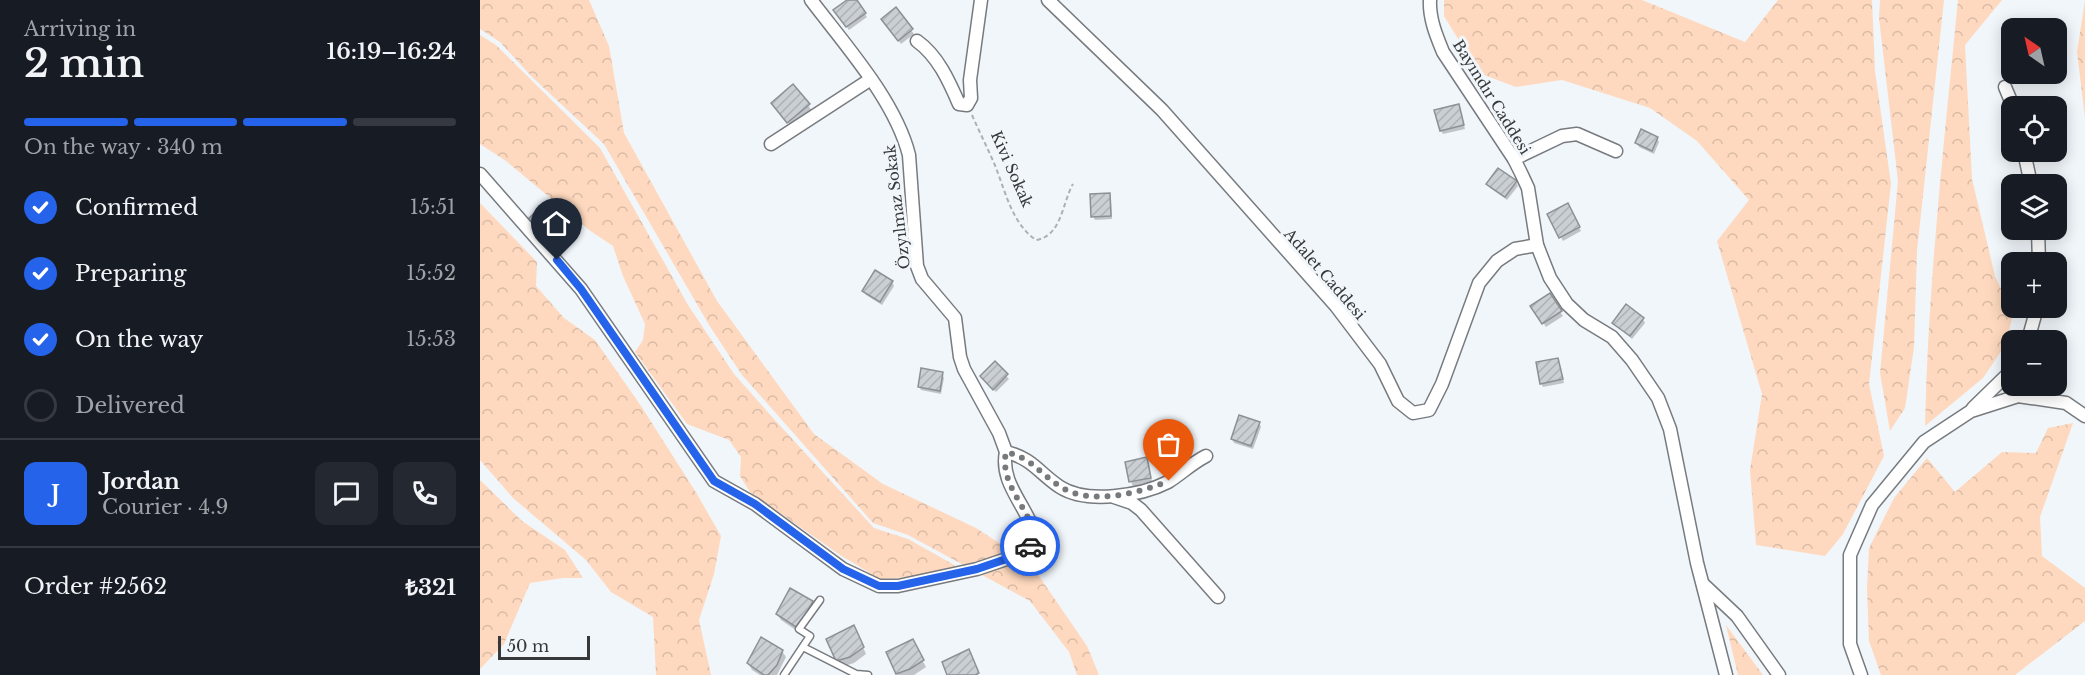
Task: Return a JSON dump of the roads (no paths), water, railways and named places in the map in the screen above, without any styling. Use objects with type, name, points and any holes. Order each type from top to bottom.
[{"type":"street","name":"Özyılmaz Sokak","points":[[480,174],[581,289],[714,481],[755,504],[843,569],[879,586],[898,586],[977,569],[1027,552],[1035,538],[1033,528],[1006,476],[1004,464],[1006,452],[999,433],[964,369],[960,357],[955,318],[922,279],[917,266],[909,155],[905,138],[872,79],[811,0]]},
{"type":"street","points":[[917,41],[927,48],[948,79],[958,104],[967,105],[970,98],[970,80],[981,0]]},
{"type":"street","name":"Adalet Caddesi","points":[[1048,0],[1162,110],[1336,306],[1380,364],[1398,401],[1413,413],[1429,410],[1442,384],[1479,283],[1497,261],[1515,249],[1537,245]]},
{"type":"street","name":"Bayındır Caddesi","points":[[1430,0],[1436,34],[1443,51],[1514,159],[1528,188],[1537,245],[1550,278],[1567,304],[1584,320],[1612,337],[1632,360],[1658,398],[1670,429],[1702,583],[1726,675]]},
{"type":"street","points":[[771,144],[872,79]]},
{"type":"street","points":[[2005,87],[2009,96]]},
{"type":"street","points":[[1514,159],[1562,136],[1577,134],[1616,152]]},
{"type":"street","points":[[1861,675],[1850,644],[1850,555],[1872,505],[1924,442],[1971,411],[2001,381]]},
{"type":"street","points":[[1971,411],[2018,396],[2066,403],[2085,417]]},
{"type":"street","points":[[1006,452],[1020,455],[1059,486],[1084,497],[1146,491],[1169,481],[1206,456]]},
{"type":"street","points":[[1110,495],[1132,503],[1141,510],[1218,597]]},
{"type":"street","points":[[1702,583],[1737,616],[1779,675]]},
{"type":"lane","points":[[784,675],[810,636],[799,629],[820,600]]},
{"type":"lane","points":[[802,647],[856,674],[868,675]]}]
